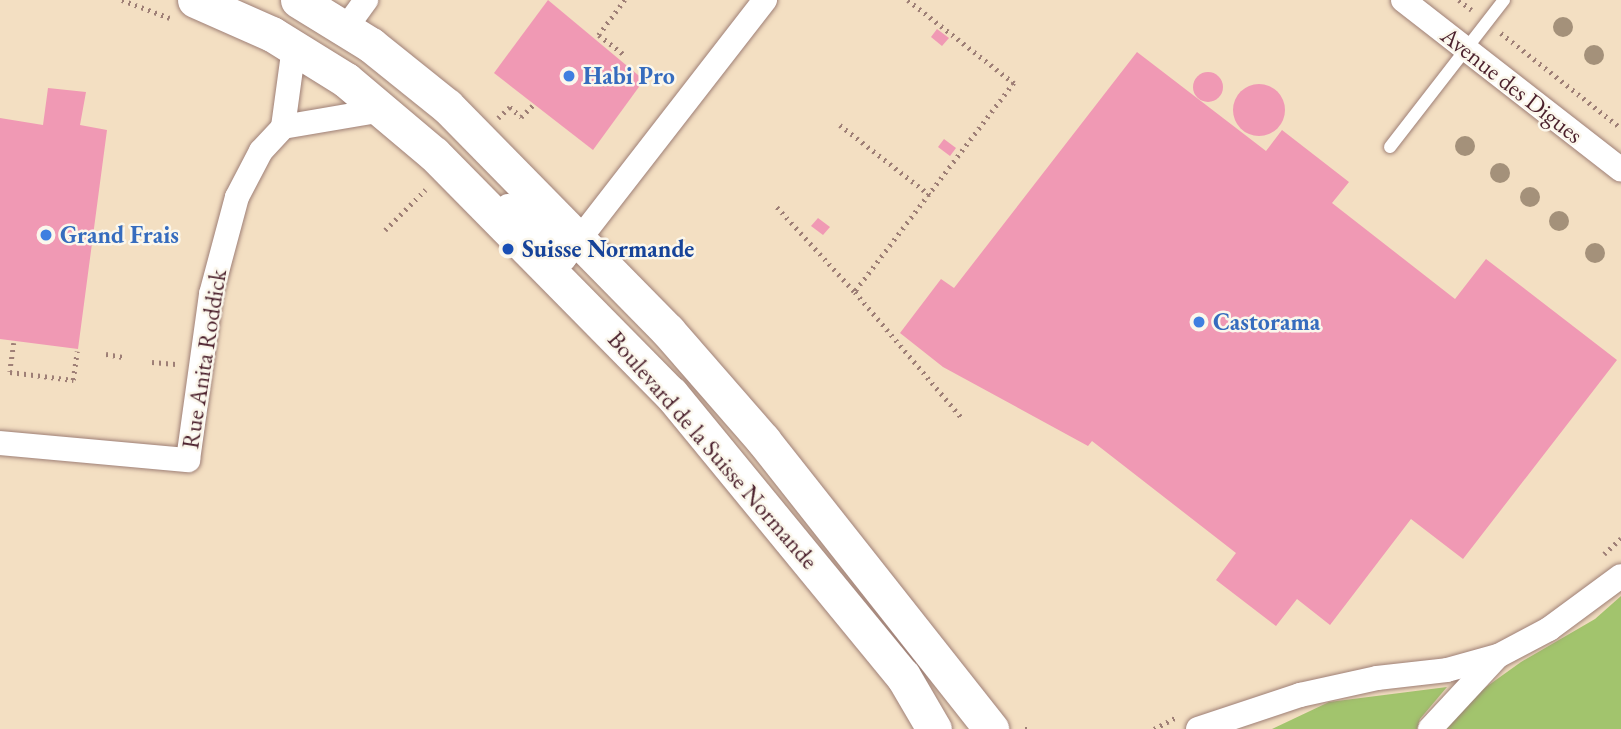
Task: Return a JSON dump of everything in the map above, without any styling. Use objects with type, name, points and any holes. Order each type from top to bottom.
[{"type":"street","name":"Boulevard de la Suisse Normande","points":[[195,0],[272,34],[346,80],[382,110],[445,184],[671,394],[903,676],[934,729]]},
{"type":"street","name":"Boulevard de la Suisse Normande","points":[[298,0],[371,45],[447,106],[668,331],[763,440],[991,729]]},
{"type":"street","points":[[345,29],[366,0]]},
{"type":"street","points":[[445,184],[498,196],[564,259],[765,0]]},
{"type":"street","name":"Avenue des Digues","points":[[1403,0],[1621,170]]},
{"type":"street","points":[[293,47],[283,127],[382,110]]},
{"type":"street","name":"Rue Anita Roddick","points":[[0,443],[188,460],[211,294],[237,197],[261,151],[283,127]]},
{"type":"street","points":[[1193,720],[1377,678],[1447,670],[1498,656],[1549,629],[1621,576]]},
{"type":"street","points":[[1430,729],[1498,656]]},
{"type":"street","points":[[1248,729],[1300,695]]},
{"type":"lane","points":[[1390,147],[1504,0]]},
{"type":"path","points":[[625,0],[599,34],[625,55]]},
{"type":"path","points":[[855,292],[1014,83],[908,0]]},
{"type":"path","points":[[1458,0],[1621,128]]},
{"type":"path","points":[[510,107],[521,117],[534,104]]},
{"type":"path","points":[[840,125],[930,195]]},
{"type":"path","points":[[385,230],[445,184]]},
{"type":"path","points":[[777,207],[855,292],[961,416]]},
{"type":"path","points":[[14,343],[10,372],[73,380],[77,351]]},
{"type":"path","points":[[106,355],[123,357]]},
{"type":"path","points":[[152,362],[174,364],[186,361]]},
{"type":"path","points":[[1597,560],[1621,538]]},
{"type":"path","points":[[1154,729],[1193,720]]},
{"type":"green space","points":[[1621,596],[1621,729],[1444,729],[1457,711],[1486,687],[1521,662],[1595,619]]},
{"type":"green space","points":[[1447,687],[1420,719],[1417,729],[1272,729],[1329,702]]},
{"type":"building","name":"Habi Pro","points":[[548,0],[644,80],[593,150],[494,73]]},
{"type":"building","points":[[937,29],[949,38],[942,46],[931,37]]},
{"type":"building","name":"Castorama","points":[[1137,52],[1266,151],[1282,130],[1349,182],[1332,203],[1455,299],[1486,259],[1617,360],[1463,559],[1411,519],[1330,625],[1297,599],[1276,626],[1216,580],[1236,553],[1092,441],[1088,446],[943,367],[900,333],[941,279],[954,288]]},
{"type":"building","points":[[1208,72],[1219,76],[1223,87],[1219,98],[1208,102],[1197,98],[1193,87],[1197,76]]},
{"type":"building","points":[[1259,84],[1269,86],[1277,92],[1283,100],[1283,120],[1277,128],[1269,134],[1259,136],[1249,134],[1241,128],[1235,120],[1233,110],[1235,100],[1241,92],[1249,86]]},
{"type":"building","name":"Grand Frais","points":[[48,88],[86,92],[80,125],[107,130],[78,349],[0,339],[0,118],[43,125]]},
{"type":"building","points":[[944,139],[956,148],[950,156],[938,147]]},
{"type":"building","points":[[818,218],[830,227],[823,235],[811,226]]},
{"type":"place","name":"Habi Pro","points":[[569,76]]},
{"type":"place","name":"Grand Frais","points":[[46,235]]},
{"type":"place","name":"Suisse Normande","points":[[508,249]]},
{"type":"place","name":"Castorama","points":[[1199,322]]}]
